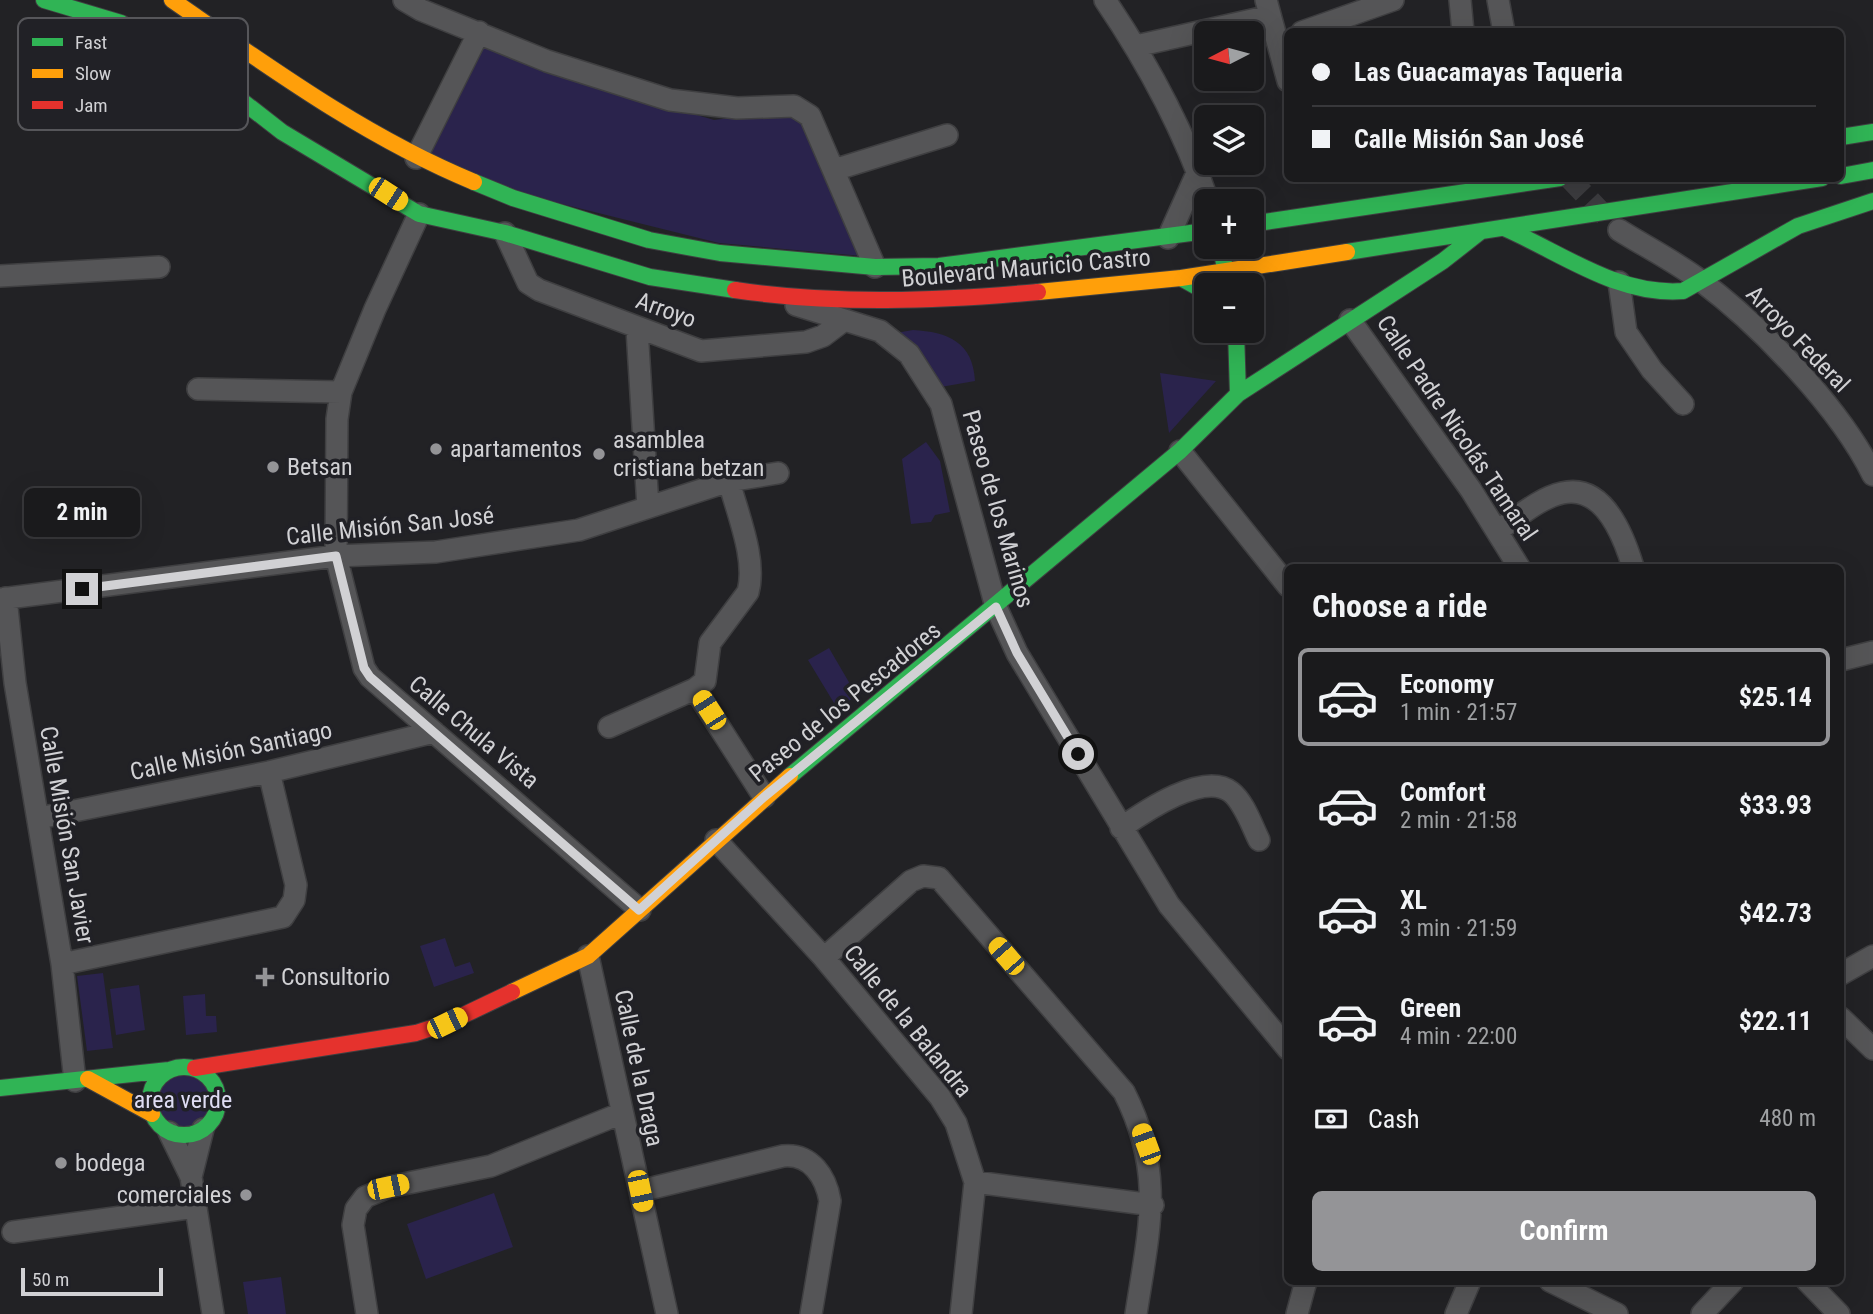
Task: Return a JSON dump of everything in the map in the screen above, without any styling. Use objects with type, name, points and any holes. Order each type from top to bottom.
[{"type":"main road","name":"Boulevard Mauricio Castro","points":[[44,0],[104,18]]},
{"type":"main road","name":"Boulevard Mauricio Castro","points":[[172,0],[198,18]]},
{"type":"main road","name":"Boulevard Mauricio Castro","points":[[248,52],[416,158],[513,198],[649,240],[720,253],[875,267],[939,266],[1194,233]]},
{"type":"main road","name":"Boulevard Mauricio Castro","points":[[248,106],[282,132],[419,214],[505,233],[650,277],[768,295],[940,301],[1194,278]]},
{"type":"main road","points":[[1844,137],[1873,132]]},
{"type":"main road","points":[[1844,175],[1873,170]]},
{"type":"main road","points":[[1264,222],[1480,184],[1507,182]]},
{"type":"main road","name":"Boulevard Mauricio Castro","points":[[1259,273],[1480,232],[1797,182]]},
{"type":"main road","points":[[1504,228],[1619,282],[1654,293],[1669,294],[1683,291],[1786,231],[1849,205],[1873,201]]},
{"type":"main road","name":"Paseo de los Pescadores","points":[[195,1068],[416,1033],[447,1023],[588,956],[764,797],[1181,451],[1238,394],[1289,364],[1350,320],[1443,261],[1480,232]]},
{"type":"main road","points":[[1181,278],[1194,285]]},
{"type":"main road","points":[[1236,343],[1238,394]]},
{"type":"main road","points":[[82,1080],[152,1114],[169,1132],[181,1135],[203,1129],[211,1121],[218,1101],[258,1059]]},
{"type":"main road","points":[[0,1088],[177,1067],[195,1068],[213,1084],[218,1101]]},
{"type":"main road","points":[[152,1114],[150,1093],[154,1083],[169,1070]]},
{"type":"street","points":[[404,0],[421,10],[547,61],[670,100],[737,108],[794,106],[810,116],[875,267]]},
{"type":"street","points":[[1105,0],[1136,46],[1194,163]]},
{"type":"street","points":[[1326,28],[1361,22],[1394,0]]},
{"type":"street","points":[[1460,0],[1463,28]]},
{"type":"street","points":[[1498,0],[1503,28]]},
{"type":"street","points":[[1136,46],[1268,8],[1282,38]]},
{"type":"street","points":[[416,158],[479,32]]},
{"type":"street","points":[[834,170],[947,135]]},
{"type":"street","points":[[1168,238],[1196,175]]},
{"type":"street","name":"Calle Chula Vista","points":[[419,214],[374,309],[341,392],[335,442],[336,556],[364,668],[370,677],[639,910]]},
{"type":"street","name":"Arroyo Federal","points":[[1619,230],[1701,281],[1812,386],[1845,427],[1873,475]]},
{"type":"street","name":"Arroyo","points":[[505,233],[528,283],[637,329],[701,351],[714,352],[806,342],[823,336],[843,321]]},
{"type":"street","points":[[0,276],[159,267]]},
{"type":"street","points":[[1619,282],[1626,332],[1652,370],[1683,404]]},
{"type":"street","name":"Paseo de los Marinos","points":[[768,295],[880,331],[909,354],[929,381],[941,404],[996,607],[1017,653],[1168,905],[1284,1043]]},
{"type":"street","name":"Calle Padre Nicolás Tamaral","points":[[1350,320],[1471,489],[1518,564]]},
{"type":"street","points":[[637,329],[648,508]]},
{"type":"street","points":[[198,389],[341,392]]},
{"type":"street","points":[[1181,451],[1284,581]]},
{"type":"street","name":"Calle Misión San José","points":[[3,598],[336,556],[436,552],[579,530],[729,481],[778,473]]},
{"type":"street","points":[[609,727],[695,689],[705,681],[710,643],[748,592],[750,583],[748,559],[729,481]]},
{"type":"street","points":[[1497,531],[1553,496],[1573,491],[1583,494],[1613,517],[1624,536],[1632,564]]},
{"type":"street","name":"Calle Misión San Javier","points":[[3,598],[7,684],[39,818],[82,1080]]},
{"type":"street","points":[[1844,659],[1873,652]]},
{"type":"street","points":[[695,689],[764,797]]},
{"type":"street","name":"Calle Misión Santiago","points":[[39,818],[269,772],[434,732]]},
{"type":"street","points":[[62,964],[283,917],[294,900],[296,885],[269,772]]},
{"type":"street","points":[[1121,828],[1189,789],[1218,786],[1234,794],[1259,840]]},
{"type":"street","name":"Calle de la Balandra","points":[[716,840],[824,958],[940,1097],[966,1147],[975,1182],[961,1314]]},
{"type":"street","points":[[824,958],[911,881],[931,875],[939,878],[1124,1092],[1146,1144],[1153,1205],[1136,1314]]},
{"type":"street","name":"Calle de la Draga","points":[[588,956],[667,1314]]},
{"type":"street","points":[[1844,972],[1873,956]]},
{"type":"street","points":[[1844,1021],[1873,1049]]},
{"type":"street","points":[[367,1314],[353,1226],[356,1209],[365,1197],[388,1187],[491,1166],[622,1113]]},
{"type":"street","points":[[191,1177],[203,1129]]},
{"type":"street","points":[[169,1132],[191,1177],[213,1314]]},
{"type":"street","points":[[640,1191],[783,1156],[793,1155],[814,1166],[828,1188],[830,1201],[811,1314]]},
{"type":"street","points":[[975,1182],[1153,1205]]},
{"type":"street","points":[[13,1232],[195,1207]]},
{"type":"street","points":[[1297,1314],[1305,1285]]},
{"type":"street","points":[[1456,1314],[1468,1285]]},
{"type":"street","points":[[1558,1285],[1616,1314]]},
{"type":"street","points":[[1702,1314],[1729,1285]]},
{"type":"street","points":[[1811,1285],[1839,1314]]},
{"type":"green space","points":[[483,41],[551,72],[714,120],[791,110],[806,119],[862,256],[719,243],[534,197],[422,157]]},
{"type":"green space","points":[[913,330],[937,333],[964,348],[973,368],[975,381],[935,388],[896,333]]},
{"type":"green space","points":[[1160,373],[1216,381],[1169,433]]},
{"type":"green space","points":[[926,442],[940,461],[950,512],[935,515],[931,522],[911,524],[902,459]]},
{"type":"green space","points":[[829,648],[857,696],[837,708],[808,660]]},
{"type":"green space","points":[[445,938],[455,967],[470,962],[474,973],[434,987],[420,946]]},
{"type":"green space","points":[[103,973],[113,1048],[87,1051],[77,976]]},
{"type":"green space","points":[[139,985],[145,1030],[116,1035],[110,989]]},
{"type":"green space","points":[[205,994],[206,1016],[216,1016],[217,1032],[186,1035],[183,996]]},
{"type":"green space","name":"area verde","points":[[174,1072],[205,1079],[214,1103],[203,1122],[193,1127],[171,1128],[156,1105],[155,1099],[160,1086]]},
{"type":"green space","points":[[494,1193],[513,1247],[426,1279],[407,1224]]},
{"type":"green space","points":[[281,1277],[286,1314],[248,1314],[243,1282]]},
{"type":"tunnel","points":[[1573,182],[1606,217]]},
{"type":"traffic: fast","points":[[44,0],[104,18]]},
{"type":"traffic: fast","points":[[248,106],[282,132],[419,214],[505,233],[650,277],[735,290]]},
{"type":"traffic: fast","points":[[1844,137],[1873,132]]},
{"type":"traffic: fast","points":[[1844,175],[1873,170]]},
{"type":"traffic: fast","points":[[474,182],[513,198],[649,240],[720,253],[875,267],[939,266],[1194,233]]},
{"type":"traffic: fast","points":[[1264,222],[1533,182]]},
{"type":"traffic: fast","points":[[1347,252],[1796,182]]},
{"type":"traffic: fast","points":[[1504,228],[1613,280],[1659,291],[1683,291],[1798,226],[1873,201]]},
{"type":"traffic: fast","points":[[790,776],[1180,451],[1238,394],[1443,261],[1480,232]]},
{"type":"traffic: fast","points":[[1223,259],[1226,273]]},
{"type":"traffic: fast","points":[[1181,278],[1194,285]]},
{"type":"traffic: fast","points":[[1236,343],[1238,394]]},
{"type":"traffic: fast","points":[[191,1067],[212,1082],[218,1094],[218,1101],[216,1114],[208,1125],[191,1135],[177,1135],[160,1125],[152,1114],[150,1094],[160,1077],[171,1069],[191,1067]]},
{"type":"traffic: fast","points":[[0,1088],[169,1070]]},
{"type":"traffic: slow","points":[[172,0],[198,18]]},
{"type":"traffic: slow","points":[[248,52],[394,144],[474,182]]},
{"type":"traffic: slow","points":[[1038,292],[1181,278],[1347,252]]},
{"type":"traffic: slow","points":[[512,992],[588,956],[790,776]]},
{"type":"traffic: slow","points":[[88,1079],[152,1114]]},
{"type":"traffic: jam","points":[[735,290],[848,300],[963,298],[1038,292]]},
{"type":"traffic: jam","points":[[195,1068],[416,1033],[447,1023],[512,992]]},
{"type":"place","name":"apartamentos","points":[[436,449]]},
{"type":"place","name":"asamblea cristiana betzan","points":[[599,454]]},
{"type":"place","name":"Betsan","points":[[273,467]]},
{"type":"place","name":"Consultorio","points":[[265,977]]},
{"type":"place","name":"bodega","points":[[61,1163]]},
{"type":"place","name":"comerciales","points":[[246,1195]]},
{"type":"route","points":[[82,589],[336,556],[364,668],[370,677],[488,776],[639,910],[764,797],[996,607],[1017,653],[1078,754]]}]
